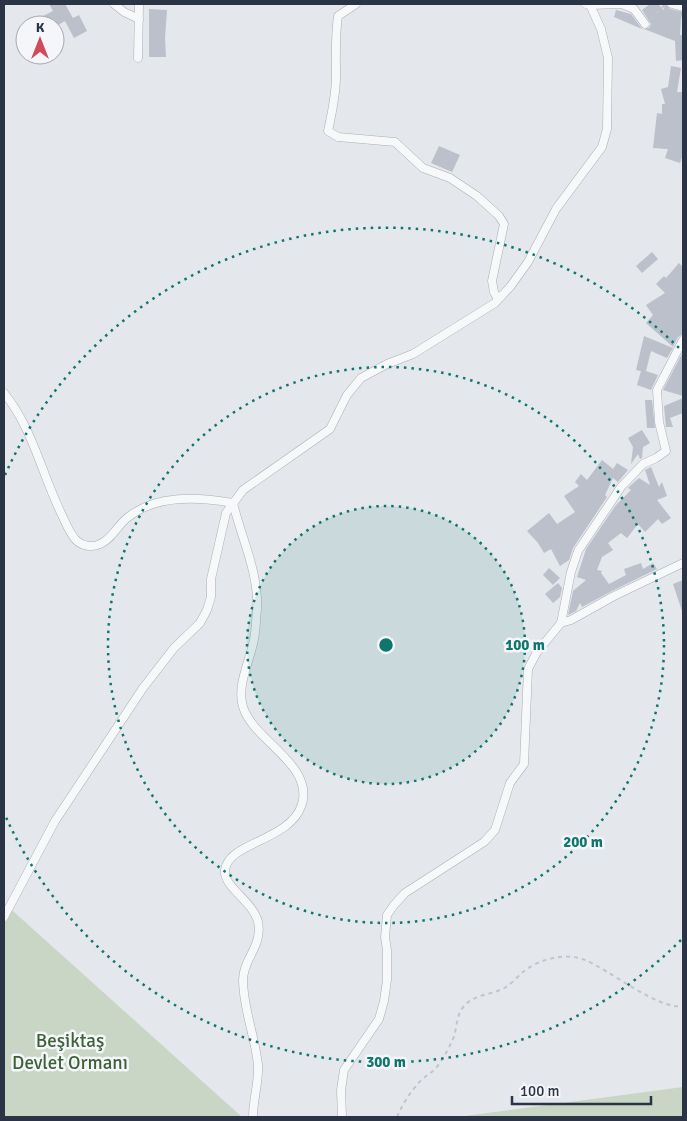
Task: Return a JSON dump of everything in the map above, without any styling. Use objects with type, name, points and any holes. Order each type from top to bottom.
[{"type":"street","points":[[114,4],[138,19]]},
{"type":"street","points":[[138,58],[139,4]]},
{"type":"street","points":[[356,4],[338,16],[335,37],[336,76],[334,102],[328,131],[338,137],[395,142],[422,168],[450,178],[477,196],[499,216],[504,224],[492,281],[494,292],[498,299]]},
{"type":"street","points":[[4,917],[54,821],[143,688],[174,648],[200,623],[210,596],[211,579],[226,512],[233,503],[244,490],[330,429],[348,395],[360,378],[412,354],[495,303],[528,262],[556,209],[602,146],[607,129],[608,58],[601,28],[588,4],[622,4],[634,9],[645,24]]},
{"type":"street","points":[[672,4],[683,7]]},
{"type":"street","points":[[342,1117],[341,1090],[344,1070],[379,1019],[384,1001],[387,980],[385,937],[387,915],[394,904],[405,893],[484,842],[495,830],[510,783],[524,764],[528,669],[537,652],[561,623],[571,572],[578,551],[621,487],[643,464],[666,451],[659,422],[657,390],[683,340]]},
{"type":"street","points":[[4,393],[29,434],[51,492],[71,534],[81,544],[91,546],[102,544],[134,512],[160,501],[210,499],[233,503]]},
{"type":"street","points":[[233,503],[256,586],[257,608],[254,638],[242,686],[243,708],[259,732],[297,772],[303,791],[302,805],[289,824],[273,835],[234,853],[228,860],[225,869],[227,882],[250,905],[256,916],[258,928],[258,941],[246,965],[243,980],[258,1064],[258,1082],[254,1093],[253,1117]]},
{"type":"street","points":[[561,623],[571,620],[614,596],[683,563]]},
{"type":"path","points":[[645,24],[666,4]]},
{"type":"path","points":[[397,1117],[410,1093],[418,1083],[435,1069],[453,1040],[458,1018],[466,1004],[470,1000],[506,987],[525,971],[542,961],[560,957],[585,960],[620,981],[667,1005],[683,1006]]},
{"type":"green space","name":"Beşiktaş Devlet Ormanı","points":[[4,903],[242,1117],[4,1117]]},
{"type":"green space","points":[[683,1087],[683,1117],[457,1117]]},
{"type":"building","points":[[49,4],[65,4],[73,18],[79,15],[87,31],[74,38],[65,21],[65,15],[45,15],[53,11]]},
{"type":"building","points":[[650,4],[658,4],[663,10],[666,4],[670,9],[683,12],[680,35],[683,35],[683,60],[676,61],[675,41],[644,29],[649,28],[651,24],[642,10]]},
{"type":"building","points":[[149,9],[167,10],[166,57],[149,57]]},
{"type":"building","points":[[616,10],[631,14],[642,29],[614,17]]},
{"type":"building","points":[[671,66],[681,68],[677,92],[683,92],[683,154],[680,163],[665,158],[668,149],[653,148],[657,113],[662,114],[662,104],[665,104],[661,89],[668,87]]},
{"type":"building","points":[[439,146],[460,155],[452,172],[431,163]]},
{"type":"building","points":[[652,252],[658,259],[642,273],[636,266]]},
{"type":"building","points":[[679,263],[683,267],[683,334],[678,337],[673,347],[646,323],[653,315],[646,305],[665,293],[656,284],[664,276],[666,278]]},
{"type":"building","points":[[644,336],[673,348],[667,358],[651,351],[646,371],[658,375],[651,390],[637,385],[641,371],[636,370]]},
{"type":"building","points":[[683,352],[683,396],[663,390]]},
{"type":"building","points":[[683,398],[683,413],[670,418],[673,427],[666,427],[664,406]]},
{"type":"building","points":[[645,400],[652,400],[655,428],[647,428]]},
{"type":"building","points":[[642,430],[650,443],[643,447],[642,458],[640,459],[638,454],[631,464],[633,447],[628,438]]},
{"type":"building","points":[[602,460],[613,469],[617,463],[628,470],[618,482],[613,478],[605,495],[607,497],[573,548],[569,560],[560,566],[551,549],[544,553],[527,531],[549,513],[557,524],[575,512],[564,496],[579,486],[575,482],[581,474],[587,480]]},
{"type":"building","points":[[651,467],[659,487],[662,482],[667,496],[657,500],[671,518],[662,524],[658,519],[645,532],[638,524],[627,538],[621,533],[608,543],[613,550],[602,557],[597,570],[602,571],[601,573],[609,584],[626,575],[624,569],[641,563],[643,569],[653,563],[657,569],[582,607],[580,603],[576,611],[568,615],[573,591],[586,580],[577,577],[586,549],[616,505],[631,490],[628,488],[639,478],[650,485],[645,470]]},
{"type":"building","points":[[549,568],[560,578],[553,585],[543,575]]},
{"type":"building","points":[[683,580],[683,611],[682,611],[673,584]]},
{"type":"building","points":[[558,583],[562,588],[560,597],[553,603],[545,594]]}]
